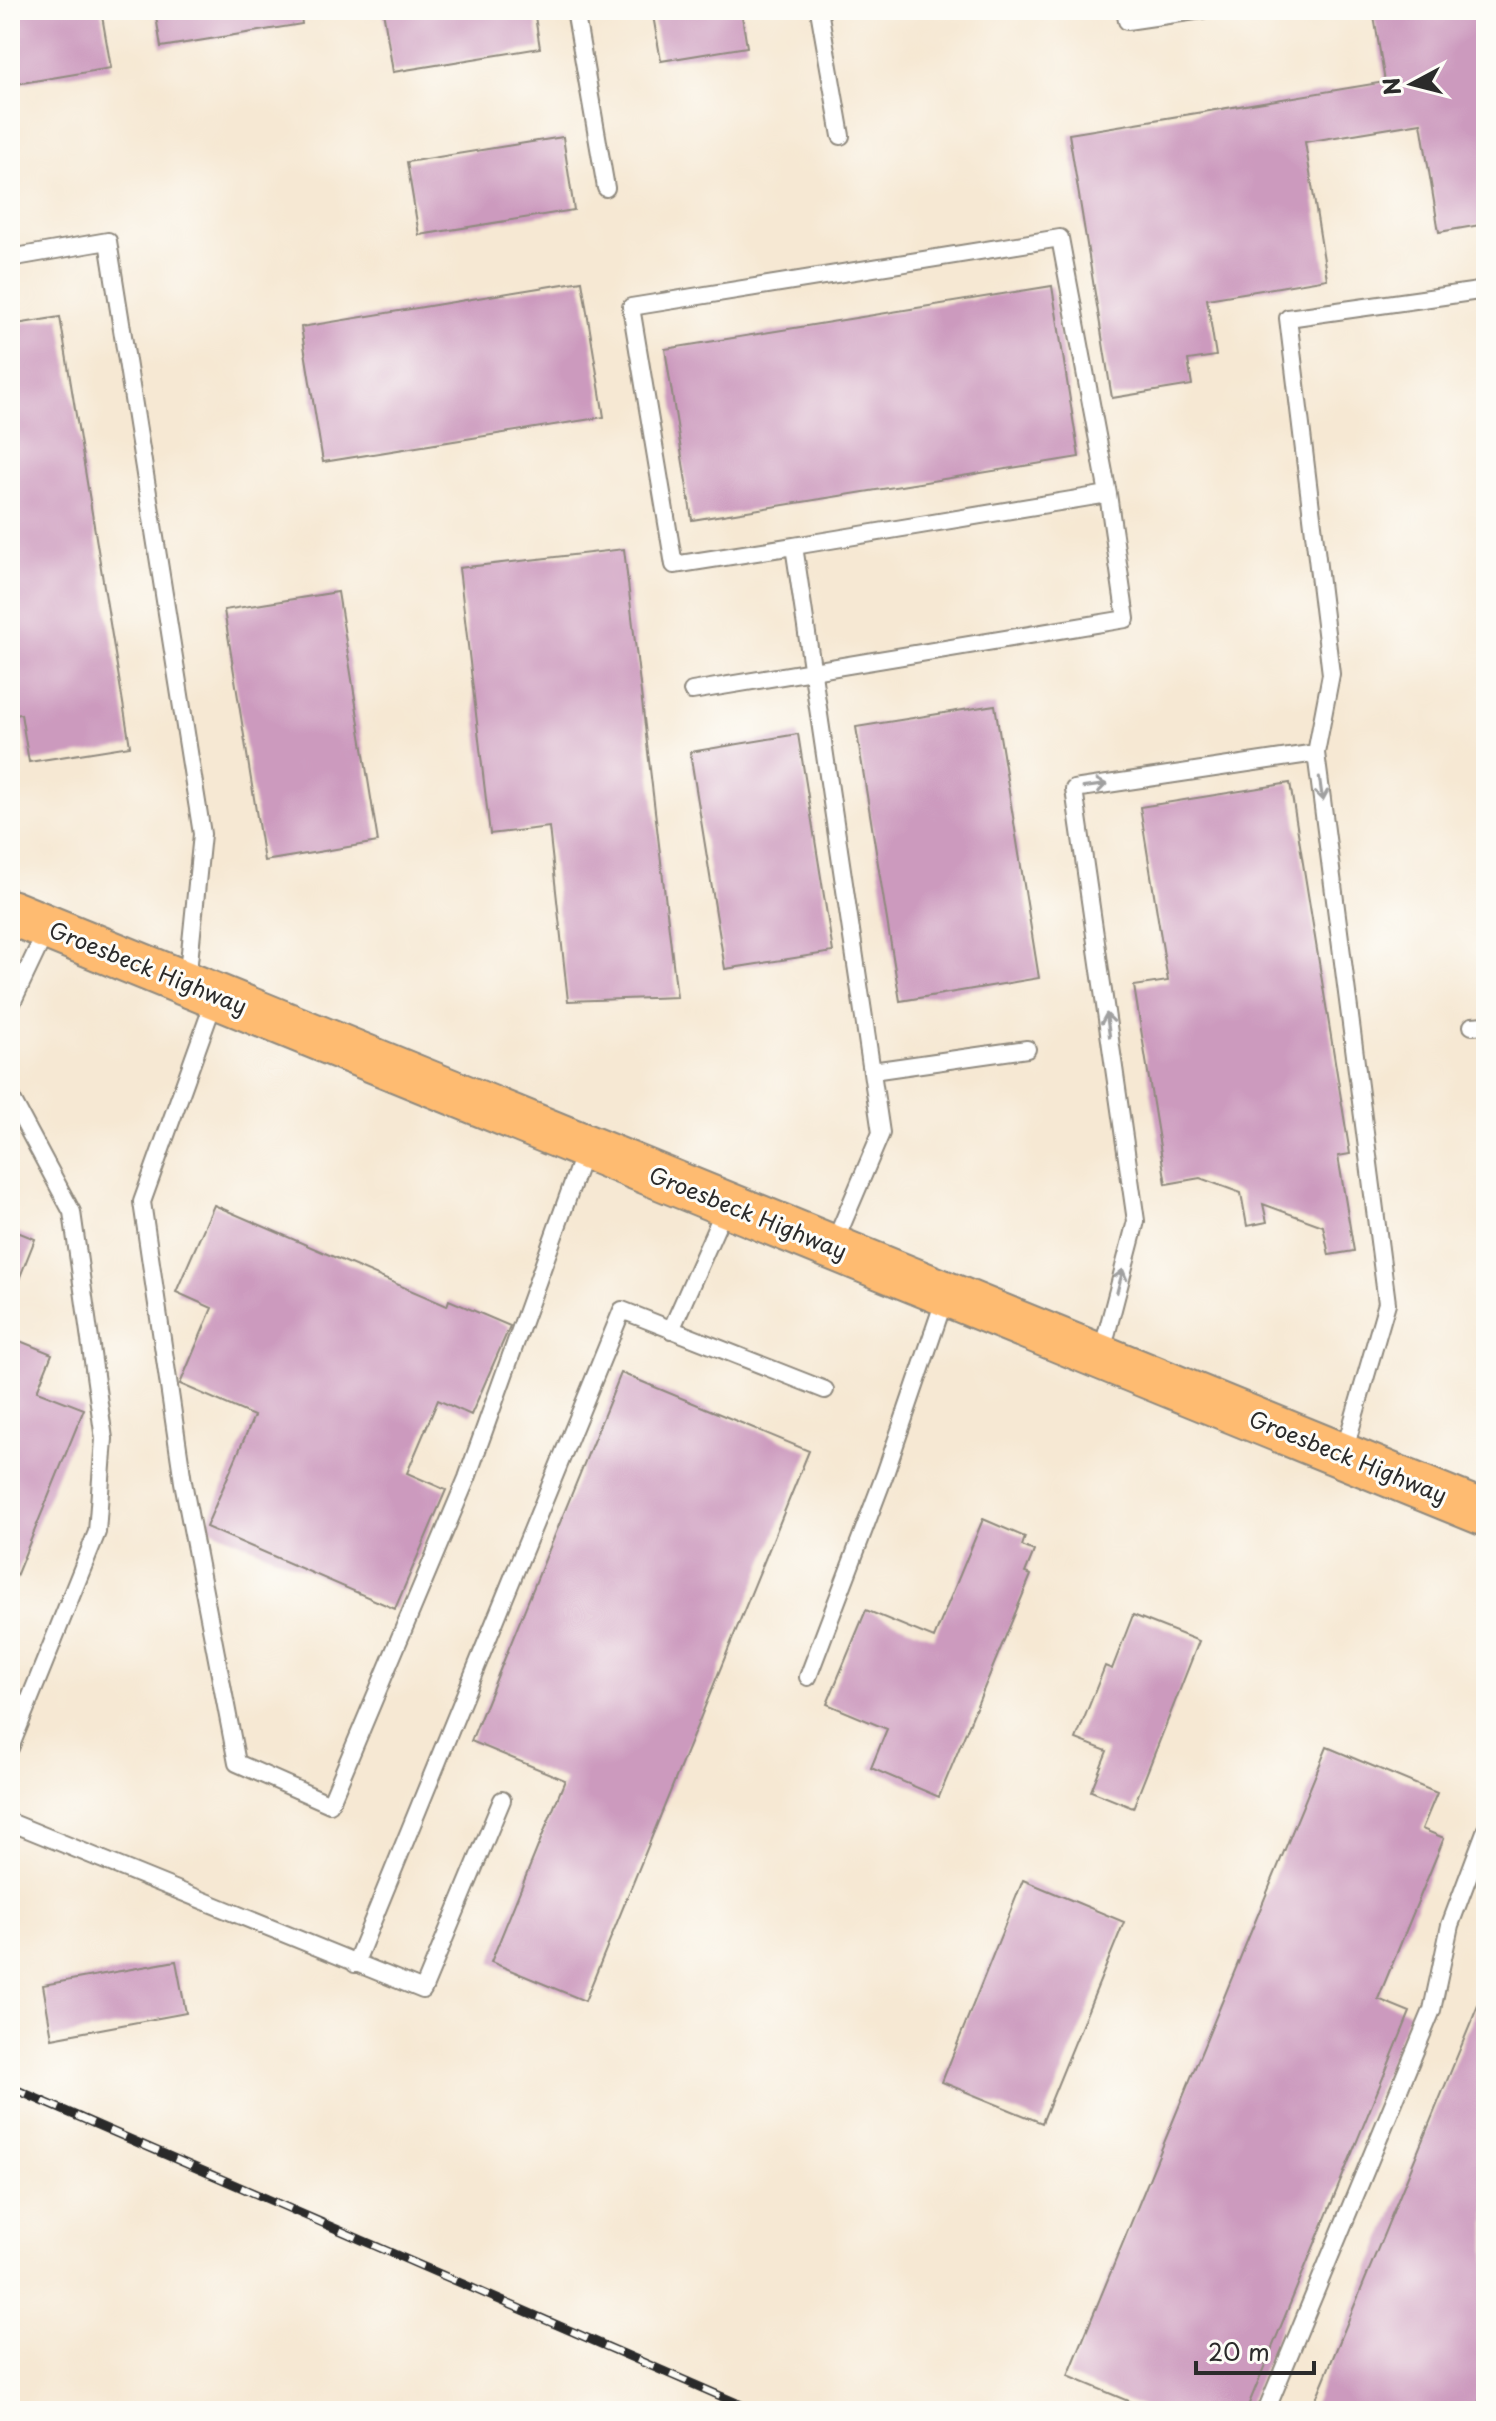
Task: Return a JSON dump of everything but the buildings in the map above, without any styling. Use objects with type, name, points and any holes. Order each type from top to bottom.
[{"type":"main road","name":"Groesbeck Highway","points":[[29,920],[1486,1514]]},
{"type":"lane","points":[[575,10],[606,188]]},
{"type":"lane","points":[[819,10],[841,136]]},
{"type":"lane","points":[[1125,10],[1127,21],[1202,10]]},
{"type":"lane","points":[[692,691],[1126,619],[1108,494],[1060,238],[631,307],[674,565],[1108,494]]},
{"type":"lane","points":[[10,258],[108,241],[202,834],[202,990],[142,1202],[183,1482],[237,1763],[330,1804],[467,1478],[586,1147]]},
{"type":"lane","points":[[1343,1455],[1387,1303],[1316,753],[1331,674],[1288,318],[1486,290]]},
{"type":"lane","points":[[794,546],[881,1133],[832,1247]]},
{"type":"lane","points":[[1101,1357],[1136,1221],[1074,789],[1316,753]]},
{"type":"lane","points":[[10,1007],[29,920]]},
{"type":"lane","points":[[872,1071],[1027,1049]]},
{"type":"lane","points":[[10,1096],[72,1212],[104,1439],[97,1532],[10,1748]]},
{"type":"lane","points":[[671,1330],[726,1204]]},
{"type":"lane","points":[[808,1677],[885,1474],[946,1294]]},
{"type":"lane","points":[[355,1964],[622,1310],[825,1390]]},
{"type":"lane","points":[[10,1822],[423,1990],[502,1800]]},
{"type":"lane","points":[[1266,2411],[1432,2010],[1450,1925],[1486,1829]]},
{"type":"railway","points":[[10,2087],[755,2411]]}]
